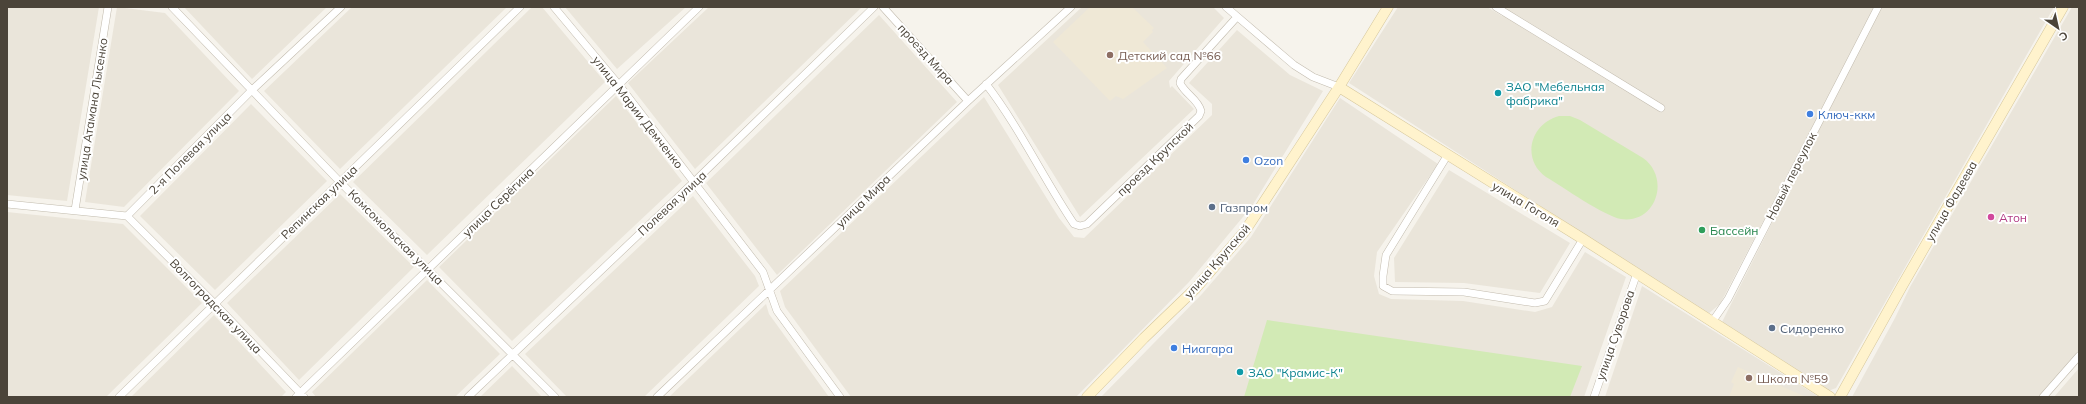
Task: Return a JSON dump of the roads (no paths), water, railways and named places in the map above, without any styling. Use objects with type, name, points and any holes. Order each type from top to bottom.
[{"type":"street","name":"улица Атамана Лысенко","points":[[75,210],[108,7]]},
{"type":"street","name":"Комсомольская улица","points":[[172,7],[340,182],[555,397]]},
{"type":"street","name":"2-я Полевая улица","points":[[127,216],[251,91],[341,7]]},
{"type":"street","name":"Репинская улица","points":[[119,397],[520,7]]},
{"type":"street","name":"улица Марии Демченко","points":[[554,7],[619,85],[763,272],[778,313],[840,397]]},
{"type":"street","name":"улица Серёгина","points":[[300,396],[699,7]]},
{"type":"street","name":"Полевая улица","points":[[468,397],[694,182],[874,7]]},
{"type":"street","name":"проезд Мира","points":[[883,7],[968,101]]},
{"type":"street","name":"улица Мира","points":[[658,397],[986,84],[1071,7]]},
{"type":"street","name":"улица Гоголя","points":[[1226,7],[1236,18],[1294,65],[1313,77],[1339,87],[1447,156],[1637,273],[1830,397]]},
{"type":"street","name":"улица Крупской","points":[[1087,397],[1144,338],[1196,288],[1244,231],[1339,87],[1388,7]]},
{"type":"street","points":[[1496,7],[1661,108]]},
{"type":"street","name":"Новый переулок","points":[[1712,322],[1728,299],[1878,7]]},
{"type":"street","name":"улица Фадеева","points":[[1840,397],[1902,286],[2063,7]]},
{"type":"street","name":"проезд Крупской","points":[[986,84],[1006,111],[1049,187],[1074,224],[1080,226],[1087,224],[1199,116],[1201,111],[1199,104],[1182,87],[1180,83],[1181,79],[1236,18]]},
{"type":"street","points":[[1447,156],[1386,255],[1382,276],[1383,286],[1392,291],[1464,292],[1535,303],[1545,301],[1583,239]]},
{"type":"street","points":[[7,204],[127,216]]},
{"type":"street","name":"Волгоградская улица","points":[[127,216],[214,303],[300,396]]},
{"type":"street","name":"улица Суворова","points":[[1594,397],[1637,273]]},
{"type":"street","points":[[2043,397],[2079,356]]},
{"type":"place","name":"Детский сад №66","points":[[1110,55]]},
{"type":"place","name":"ЗАО \"Мебельная фабрика\"","points":[[1498,93]]},
{"type":"place","name":"Ключ-ккм","points":[[1810,114]]},
{"type":"place","name":"Ozon","points":[[1246,160]]},
{"type":"place","name":"Газпром","points":[[1212,207]]},
{"type":"place","name":"Атон","points":[[1991,217]]},
{"type":"place","name":"Бассейн","points":[[1702,230]]},
{"type":"place","name":"Сидоренко","points":[[1772,328]]},
{"type":"place","name":"Ниагара","points":[[1174,348]]},
{"type":"place","name":"ЗАО \"Крамис-К\"","points":[[1240,372]]},
{"type":"place","name":"Школа №59","points":[[1749,378]]}]
